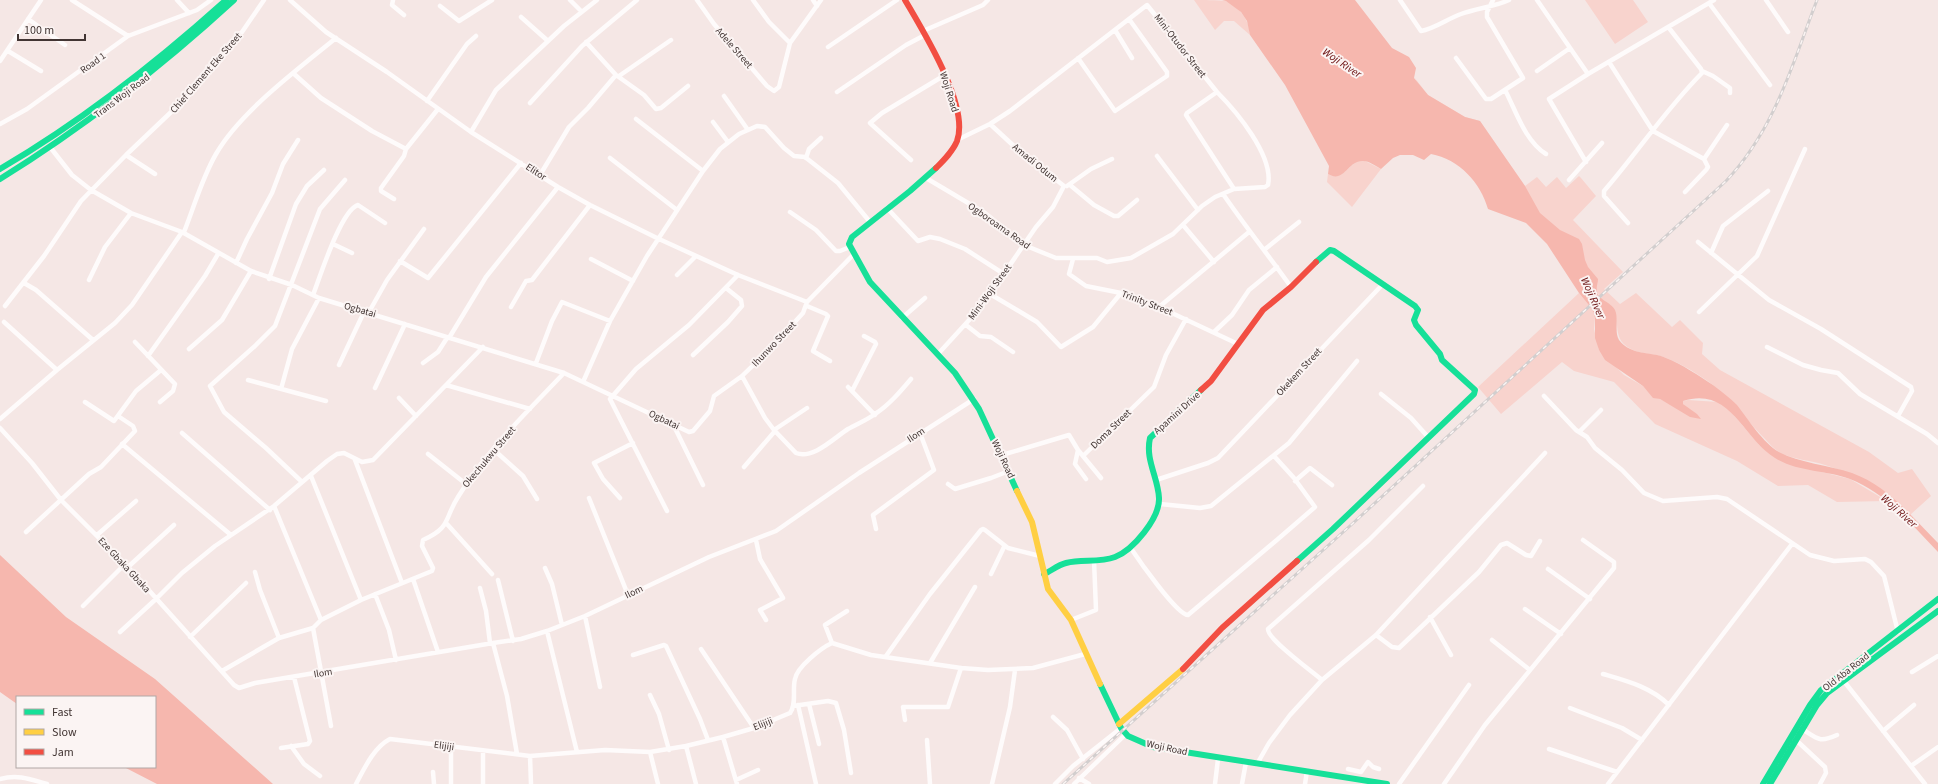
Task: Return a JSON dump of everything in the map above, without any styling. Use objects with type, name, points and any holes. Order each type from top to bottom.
[{"type":"main road","name":"Trans Woji Road","points":[[0,169],[44,143],[114,94],[170,49],[226,0]]},
{"type":"main road","name":"Trans Woji Road","points":[[0,179],[50,147],[123,96],[159,68],[234,0]]},
{"type":"main road","name":"Woji Road","points":[[905,0],[924,33],[945,75],[956,109],[957,140]]},
{"type":"main road","points":[[850,246],[852,237],[926,178],[947,155],[957,140]]},
{"type":"main road","name":"Woji Road","points":[[850,246],[870,282],[902,318],[938,354],[960,379],[974,399],[1002,455],[1032,522],[1048,589],[1071,620],[1085,654],[1120,726],[1126,734],[1149,746],[1386,784]]},
{"type":"main road","name":"Apamini Drive","points":[[1160,504],[1156,480],[1148,451],[1150,438],[1205,388],[1259,314],[1311,266],[1332,249],[1384,284]]},
{"type":"main road","points":[[1120,726],[1181,671],[1222,628],[1333,529],[1474,394],[1475,390],[1442,360],[1440,354],[1416,325],[1414,320],[1418,310],[1415,306],[1384,284]]},
{"type":"main road","points":[[1044,574],[1067,563],[1116,556],[1130,548],[1147,528],[1160,504]]},
{"type":"main road","name":"Old Aba Road","points":[[1770,784],[1817,704],[1829,691],[1899,635],[1938,599]]},
{"type":"main road","name":"Old Aba Road","points":[[1763,784],[1810,705],[1821,690],[1899,635],[1938,612]]},
{"type":"street","points":[[0,61],[41,0]]},
{"type":"street","points":[[72,0],[128,36]]},
{"type":"street","points":[[177,0],[188,13]]},
{"type":"street","name":"Road 1","points":[[0,124],[27,109],[128,36],[164,24],[197,10],[210,0]]},
{"type":"street","name":"Chief Clement Eke Street","points":[[5,306],[91,190],[189,95],[203,74],[242,32],[264,0]]},
{"type":"street","name":"Elitor","points":[[290,0],[318,25],[336,38],[471,132],[558,187],[590,205],[659,239],[738,276],[807,304],[828,316],[813,351],[830,361]]},
{"type":"street","points":[[393,0],[392,5],[404,15]]},
{"type":"street","points":[[440,6],[459,21],[492,0]]},
{"type":"street","points":[[570,0],[582,12]]},
{"type":"street","points":[[471,132],[496,90],[548,40],[598,0]]},
{"type":"street","points":[[530,103],[586,42],[637,0]]},
{"type":"street","name":"Adele Street","points":[[697,0],[714,24],[767,86],[774,91],[779,87],[790,43]]},
{"type":"street","points":[[753,0],[769,22],[790,43],[822,0]]},
{"type":"street","points":[[813,0],[818,6]]},
{"type":"street","points":[[828,47],[897,0]]},
{"type":"street","points":[[837,92],[924,33],[984,5],[988,0]]},
{"type":"street","points":[[1400,0],[1420,31],[1429,29],[1459,15],[1489,6],[1498,5],[1509,0]]},
{"type":"street","points":[[1456,58],[1486,99],[1491,99],[1506,90],[1524,76],[1487,18],[1489,6],[1493,0]]},
{"type":"street","points":[[1537,0],[1588,74]]},
{"type":"street","points":[[1586,162],[1549,101],[1551,97],[1714,0]]},
{"type":"street","points":[[1766,0],[1788,32]]},
{"type":"street","points":[[1709,4],[1770,85]]},
{"type":"street","name":"Mini-Otudor Street","points":[[957,140],[990,124],[1010,111],[1145,5],[1149,5],[1217,92],[1230,104],[1261,149],[1266,167],[1268,185],[1234,189],[1223,194]]},
{"type":"street","points":[[521,17],[548,40]]},
{"type":"street","points":[[1078,58],[1113,110],[1116,111],[1168,74],[1129,18]]},
{"type":"street","points":[[28,19],[65,45]]},
{"type":"street","points":[[1669,28],[1702,71],[1713,76],[1730,88],[1730,93]]},
{"type":"street","points":[[1115,30],[1132,58]]},
{"type":"street","points":[[427,101],[467,44],[476,36]]},
{"type":"street","points":[[0,419],[115,323],[132,305],[183,232],[219,148],[254,108],[293,73],[336,38]]},
{"type":"street","points":[[540,175],[569,127],[617,76],[671,40]]},
{"type":"street","points":[[586,42],[617,76],[644,95],[656,109],[661,108],[688,86]]},
{"type":"street","points":[[1537,71],[1570,48]]},
{"type":"street","points":[[8,50],[41,71]]},
{"type":"street","points":[[1609,62],[1654,131],[1704,159],[1708,167],[1685,192]]},
{"type":"street","points":[[1628,224],[1603,194],[1686,90],[1702,73],[1702,71]]},
{"type":"street","points":[[293,73],[321,98],[372,131],[406,149]]},
{"type":"street","points":[[911,160],[870,123],[882,113],[945,75]]},
{"type":"street","points":[[1506,90],[1530,138],[1540,150],[1546,154]]},
{"type":"street","points":[[1217,92],[1187,112],[1186,115],[1234,189]]},
{"type":"street","points":[[724,96],[748,130]]},
{"type":"street","points":[[394,199],[381,191],[381,188],[404,156],[406,149],[438,108]]},
{"type":"street","points":[[636,119],[704,171]]},
{"type":"street","points":[[713,122],[728,142]]},
{"type":"street","name":"Amadi Odum","points":[[990,124],[1016,148],[1064,186],[1055,203],[1024,246]]},
{"type":"street","points":[[1704,159],[1727,125]]},
{"type":"street","points":[[583,382],[610,321],[659,239],[704,171],[728,142],[748,130],[762,126],[791,154],[806,158],[838,183],[870,222]]},
{"type":"street","points":[[806,158],[809,149],[821,138]]},
{"type":"street","points":[[236,264],[247,239],[272,193],[283,164],[298,140]]},
{"type":"street","points":[[1569,180],[1602,143]]},
{"type":"street","name":"Ogbatai","points":[[50,147],[72,175],[91,190],[131,213],[183,232],[218,254],[251,271],[270,279],[292,285],[319,298],[448,338],[536,363],[564,373],[689,432],[693,431]]},
{"type":"street","points":[[1699,312],[1738,276],[1759,253],[1805,148]]},
{"type":"street","points":[[126,155],[155,174]]},
{"type":"street","points":[[1157,156],[1198,210]]},
{"type":"street","points":[[610,158],[678,210]]},
{"type":"street","points":[[1064,186],[1070,185],[1090,169],[1112,159]]},
{"type":"street","points":[[400,261],[428,278],[522,163]]},
{"type":"street","points":[[270,279],[296,204],[307,186],[324,170]]},
{"type":"street","name":"Ogboroama Road","points":[[926,178],[985,213],[1024,246],[1049,256],[1073,259],[1097,258],[1107,262],[1131,258],[1173,234],[1198,210],[1215,197],[1223,194]]},
{"type":"street","points":[[301,482],[266,448],[225,413],[210,387],[211,384],[255,346],[275,326],[320,209],[345,180]]},
{"type":"street","points":[[1070,185],[1094,205],[1114,216],[1118,216],[1137,200]]},
{"type":"street","points":[[423,363],[438,352],[486,277],[558,187]]},
{"type":"street","points":[[1711,253],[1723,226],[1768,191]]},
{"type":"street","points":[[1223,194],[1290,287]]},
{"type":"street","points":[[313,295],[340,226],[356,205],[385,223]]},
{"type":"street","points":[[511,307],[526,281],[532,280],[590,205]]},
{"type":"street","points":[[887,208],[918,241],[930,237],[940,239],[965,249],[984,263],[1004,274]]},
{"type":"street","points":[[790,212],[816,230],[836,251],[840,251],[850,246]]},
{"type":"street","points":[[89,280],[105,247],[131,213]]},
{"type":"street","points":[[1264,250],[1299,222]]},
{"type":"street","points":[[1183,225],[1214,262]]},
{"type":"street","points":[[339,364],[366,312],[400,261],[424,229]]},
{"type":"street","points":[[1159,307],[1249,232]]},
{"type":"street","points":[[1698,242],[1769,300],[1821,329],[1911,387],[1912,391],[1898,416]]},
{"type":"street","points":[[332,244],[352,253]]},
{"type":"street","name":"Mini-Woji Street","points":[[938,354],[976,314],[1024,246]]},
{"type":"street","points":[[148,356],[218,254]]},
{"type":"street","name":"Ihunwo Street","points":[[693,431],[710,411],[714,396],[742,376],[800,317],[807,304],[854,254]]},
{"type":"street","points":[[677,275],[696,256]]},
{"type":"street","points":[[591,259],[633,281]]},
{"type":"street","name":"Trinity Street","points":[[1073,259],[1069,272],[1086,286],[1121,293],[1159,307],[1238,344]]},
{"type":"street","points":[[1214,332],[1232,314],[1249,290],[1277,268]]},
{"type":"street","points":[[189,349],[222,320],[251,271]]},
{"type":"street","points":[[667,511],[610,401],[612,395],[636,369],[689,325],[738,276]]},
{"type":"street","points":[[24,282],[36,290],[93,340]]},
{"type":"street","name":"Okekem Street","points":[[1156,480],[1203,465],[1218,458],[1384,284]]},
{"type":"street","points":[[693,356],[742,306],[741,300],[726,288]]},
{"type":"street","points":[[990,294],[1019,313],[1037,322],[1061,347],[1093,327],[1121,293]]},
{"type":"street","points":[[280,389],[292,349],[319,298]]},
{"type":"street","points":[[902,318],[925,298]]},
{"type":"street","points":[[536,363],[552,321],[562,302],[610,321]]},
{"type":"street","name":"Doma Street","points":[[1002,455],[1066,435],[1070,436],[1083,456],[1154,387],[1166,355],[1186,319]]},
{"type":"street","points":[[4,322],[57,370]]},
{"type":"street","points":[[374,388],[405,324]]},
{"type":"street","points":[[966,325],[980,336],[991,337],[1013,352]]},
{"type":"street","points":[[852,391],[876,344],[864,336]]},
{"type":"street","points":[[135,342],[174,382],[175,387],[160,402]]},
{"type":"street","points":[[120,632],[182,573],[231,535],[270,510],[301,482],[311,476],[319,467],[337,454],[344,453],[354,460],[367,462],[373,460],[483,347]]},
{"type":"street","points":[[1767,347],[1804,364],[1821,370],[1838,373],[1860,394],[1928,434],[1938,442]]},
{"type":"street","points":[[1160,504],[1200,508],[1211,506],[1292,440],[1357,361]]},
{"type":"street","points":[[85,402],[112,421],[118,416],[136,391],[161,370]]},
{"type":"street","name":"Okechukwu Street","points":[[447,524],[454,503],[466,484],[530,409],[564,373]]},
{"type":"street","points":[[742,376],[774,430],[796,453],[801,455],[819,449],[847,430],[875,415],[898,394],[911,379]]},
{"type":"street","points":[[248,380],[326,401]]},
{"type":"street","points":[[446,385],[530,409]]},
{"type":"street","points":[[848,387],[875,415]]},
{"type":"street","points":[[1381,394],[1411,418],[1428,437]]},
{"type":"street","points":[[1544,396],[1579,432],[1587,437],[1595,448],[1622,470],[1640,490],[1651,497],[1663,501],[1717,497],[1727,499],[1810,555],[1823,560],[1846,561],[1865,559],[1871,562],[1884,576],[1899,635]]},
{"type":"street","points":[[399,398],[416,416]]},
{"type":"street","name":"Ilom","points":[[255,683],[491,643],[513,641],[547,631],[585,616],[709,557],[776,531],[920,433],[974,399]]},
{"type":"street","points":[[744,467],[774,430],[807,408]]},
{"type":"street","points":[[1579,432],[1601,410]]},
{"type":"street","points":[[26,532],[89,474],[101,467],[135,430],[118,416]]},
{"type":"street","points":[[673,424],[703,485]]},
{"type":"street","name":"Eze Gbaka Gbaka","points":[[0,428],[61,500],[126,565],[222,672],[237,687],[255,683]]},
{"type":"street","points":[[182,433],[270,510]]},
{"type":"street","points":[[876,530],[873,515],[934,470],[920,433]]},
{"type":"street","points":[[620,498],[603,479],[594,463],[633,443]]},
{"type":"street","points":[[122,444],[231,535]]},
{"type":"street","points":[[494,450],[523,476],[537,499]]},
{"type":"street","points":[[1078,450],[1075,464],[1086,479]]},
{"type":"street","points":[[1257,764],[1268,742],[1322,680],[1376,634],[1545,453]]},
{"type":"street","points":[[428,454],[466,484]]},
{"type":"street","points":[[1083,456],[1101,478]]},
{"type":"street","points":[[1130,548],[1165,594],[1181,612],[1188,615],[1313,509],[1314,504],[1274,456]]},
{"type":"street","points":[[354,460],[402,583]]},
{"type":"street","points":[[1295,481],[1310,468],[1332,485]]},
{"type":"street","points":[[948,484],[955,489],[1009,471]]},
{"type":"street","points":[[311,476],[361,600]]},
{"type":"street","points":[[1322,680],[1291,655],[1269,634],[1268,629],[1369,540],[1423,486]]},
{"type":"street","points":[[590,498],[628,595]]},
{"type":"street","points":[[96,535],[136,501]]},
{"type":"street","points":[[274,506],[321,620]]},
{"type":"street","points":[[222,672],[279,638],[313,628],[321,620],[361,600],[413,579],[433,569],[422,543],[443,529],[447,524],[492,574]]},
{"type":"street","points":[[83,606],[126,565],[174,525]]},
{"type":"street","points":[[886,656],[930,594],[980,530],[985,530],[1004,546],[1015,552],[1040,556]]},
{"type":"street","points":[[756,540],[760,559],[783,598],[760,610],[766,620]]},
{"type":"street","points":[[1444,784],[1485,725],[1590,599],[1615,566],[1614,562],[1583,540]]},
{"type":"street","points":[[1376,634],[1392,647],[1399,648],[1479,572],[1501,545],[1507,544],[1526,555],[1531,556],[1540,541]]},
{"type":"street","points":[[1608,784],[1792,544]]},
{"type":"street","points":[[991,574],[1004,546]]},
{"type":"street","points":[[1071,620],[1096,610],[1094,560]]},
{"type":"street","points":[[545,568],[552,584],[562,624]]},
{"type":"street","points":[[1548,569],[1590,599]]},
{"type":"street","points":[[255,572],[260,590],[279,638]]},
{"type":"street","points":[[413,579],[438,652]]},
{"type":"street","points":[[498,580],[513,641]]},
{"type":"street","points":[[190,637],[246,583]]},
{"type":"street","points":[[930,663],[974,587]]},
{"type":"street","points":[[480,588],[486,611],[491,643],[507,696],[517,754]]},
{"type":"street","points":[[375,594],[389,630],[396,660]]},
{"type":"street","points":[[1525,609],[1561,634]]},
{"type":"street","points":[[832,643],[825,625],[847,610]]},
{"type":"street","points":[[585,616],[600,687]]},
{"type":"street","points":[[1430,617],[1452,655]]},
{"type":"street","points":[[313,628],[331,726]]},
{"type":"street","points":[[547,631],[577,752]]},
{"type":"street","points":[[1492,640],[1530,670]]},
{"type":"street","points":[[816,784],[796,706],[794,681],[796,675],[818,651],[832,643],[862,652],[961,668],[1015,670],[1045,665],[1085,654]]},
{"type":"street","points":[[633,655],[666,646],[700,719],[708,740]]},
{"type":"street","points":[[701,649],[754,728]]},
{"type":"street","points":[[1912,672],[1938,656]]},
{"type":"street","points":[[904,720],[903,707],[948,707],[961,668]]},
{"type":"street","points":[[992,784],[1010,707],[1015,670]]},
{"type":"street","points":[[1603,674],[1647,689],[1660,696],[1669,705]]},
{"type":"street","points":[[281,748],[308,744],[310,741],[294,677]]},
{"type":"street","points":[[1843,680],[1925,784]]},
{"type":"street","points":[[1399,784],[1469,685]]},
{"type":"street","points":[[650,695],[660,714],[669,750]]},
{"type":"street","points":[[796,706],[828,701],[836,703],[844,730],[851,773]]},
{"type":"street","points":[[809,704],[819,744]]},
{"type":"street","name":"Elijiji","points":[[356,784],[375,752],[383,743],[394,739],[530,756],[609,750],[650,752],[669,750],[754,728],[786,714],[796,706]]},
{"type":"street","points":[[1883,731],[1914,706]]},
{"type":"street","points":[[1570,708],[1622,728],[1642,740]]},
{"type":"street","points":[[1052,717],[1067,730],[1083,759]]},
{"type":"street","points":[[1055,784],[1120,726]]},
{"type":"street","points":[[1802,728],[1820,740],[1837,735]]},
{"type":"street","points":[[1074,784],[1126,734]]},
{"type":"street","points":[[724,737],[736,782],[758,770]]},
{"type":"street","points":[[927,740],[930,784]]},
{"type":"street","points":[[1796,740],[1825,767],[1826,772],[1820,784]]},
{"type":"street","points":[[291,746],[304,764],[320,776]]},
{"type":"street","points":[[686,746],[696,784]]},
{"type":"street","points":[[451,747],[451,784]]},
{"type":"street","points":[[1911,766],[1938,747]]},
{"type":"street","points":[[1548,749],[1617,772]]},
{"type":"street","points":[[483,751],[483,784]]},
{"type":"street","points":[[650,752],[658,784]]},
{"type":"street","points":[[530,756],[530,784]]},
{"type":"street","points":[[1215,784],[1218,758]]},
{"type":"street","points":[[1242,784],[1246,762]]},
{"type":"street","points":[[1348,769],[1360,772],[1368,762],[1373,767],[1379,769]]},
{"type":"street","points":[[1305,784],[1307,771]]},
{"type":"street","points":[[433,772],[434,784]]},
{"type":"street","points":[[0,779],[10,776],[20,776],[47,784]]},
{"type":"street","points":[[1079,778],[1089,784]]},
{"type":"shaded area","points":[[1194,0],[1226,1],[1231,3],[1246,19],[1250,30],[1250,35],[1234,21],[1224,21],[1215,30]]},
{"type":"shaded area","points":[[1585,0],[1633,0],[1648,22],[1615,44]]},
{"type":"shaded area","points":[[1414,77],[1428,95],[1465,117],[1480,121],[1525,186],[1537,177],[1546,187],[1557,177],[1566,188],[1579,176],[1581,178],[1596,196],[1573,220],[1623,272],[1604,289],[1620,304],[1636,293],[1672,327],[1680,320],[1703,343],[1702,354],[1720,370],[1869,452],[1898,473],[1912,469],[1931,496],[1910,515],[1892,498],[1871,484],[1837,469],[1790,457],[1779,452],[1720,391],[1708,381],[1672,360],[1662,356],[1635,351],[1624,344],[1620,338],[1614,311],[1610,305],[1603,301],[1560,235],[1442,122]]},
{"type":"shaded area","points":[[1359,161],[1365,161],[1381,169],[1352,207],[1327,182],[1328,174],[1337,176]]},
{"type":"shaded area","points":[[1579,293],[1592,309],[1595,318],[1594,329],[1599,350],[1624,375],[1643,386],[1653,397],[1677,408],[1686,407],[1683,404],[1683,401],[1688,400],[1718,402],[1726,406],[1760,446],[1822,472],[1850,479],[1887,501],[1837,502],[1808,485],[1778,486],[1737,461],[1655,424],[1614,382],[1574,371],[1562,362],[1501,414],[1478,387]]},
{"type":"water","name":"Woji River","points":[[1222,0],[1355,0],[1392,48],[1409,57],[1416,68],[1414,78],[1428,95],[1465,117],[1480,121],[1525,186],[1540,213],[1560,230],[1579,239],[1582,244],[1588,267],[1598,279],[1598,294],[1615,310],[1617,317],[1618,337],[1624,345],[1635,351],[1660,356],[1672,361],[1690,370],[1713,385],[1737,405],[1767,443],[1779,452],[1796,459],[1852,473],[1877,486],[1899,503],[1938,543],[1938,552],[1887,501],[1863,485],[1841,476],[1784,463],[1775,458],[1753,439],[1735,416],[1725,407],[1713,401],[1699,398],[1683,401],[1683,404],[1697,414],[1701,419],[1690,417],[1660,399],[1653,398],[1643,386],[1605,360],[1599,350],[1595,338],[1595,318],[1592,309],[1579,293],[1547,244],[1526,223],[1488,209],[1485,199],[1474,181],[1451,161],[1431,154],[1424,160],[1413,155],[1400,155],[1393,158],[1381,169],[1363,161],[1353,164],[1338,176],[1328,174],[1329,166],[1285,85],[1250,35],[1247,21],[1241,12],[1226,1]]},
{"type":"water","points":[[0,555],[66,617],[155,679],[273,784],[157,784],[126,768],[156,768],[156,696],[16,696],[16,703],[0,692]]},
{"type":"railway","points":[[1063,784],[1351,525],[1726,181],[1743,161],[1770,118],[1790,72],[1817,0]]},
{"type":"traffic: fast","points":[[0,169],[30,151],[89,111],[145,69],[226,0]]},
{"type":"traffic: fast","points":[[0,179],[62,139],[121,95],[178,49],[234,0]]},
{"type":"traffic: fast","points":[[936,168],[910,191],[852,237],[849,244],[870,282],[955,373],[979,409],[1017,491]]},
{"type":"traffic: fast","points":[[1297,561],[1333,529],[1474,394],[1475,390],[1442,360],[1440,354],[1416,325],[1414,320],[1418,310],[1415,306],[1334,251],[1330,250],[1316,262]]},
{"type":"traffic: fast","points":[[1044,574],[1066,563],[1103,560],[1115,557],[1130,548],[1137,541],[1150,524],[1158,506],[1158,490],[1149,454],[1150,438],[1201,390]]},
{"type":"traffic: fast","points":[[1763,784],[1810,705],[1821,690],[1938,599]]},
{"type":"traffic: fast","points":[[1770,784],[1817,705],[1827,693],[1938,611]]},
{"type":"traffic: fast","points":[[1100,684],[1121,728],[1128,736],[1153,747],[1387,784]]},
{"type":"traffic: slow","points":[[1017,491],[1032,522],[1048,589],[1071,620],[1100,684]]},
{"type":"traffic: slow","points":[[1119,724],[1183,669]]},
{"type":"traffic: jam","points":[[905,0],[923,30],[943,69],[957,109],[959,126],[957,141],[951,152],[936,168]]},
{"type":"traffic: jam","points":[[1201,390],[1211,381],[1263,310],[1291,287],[1316,262]]},
{"type":"traffic: jam","points":[[1183,669],[1222,628],[1297,561]]}]
